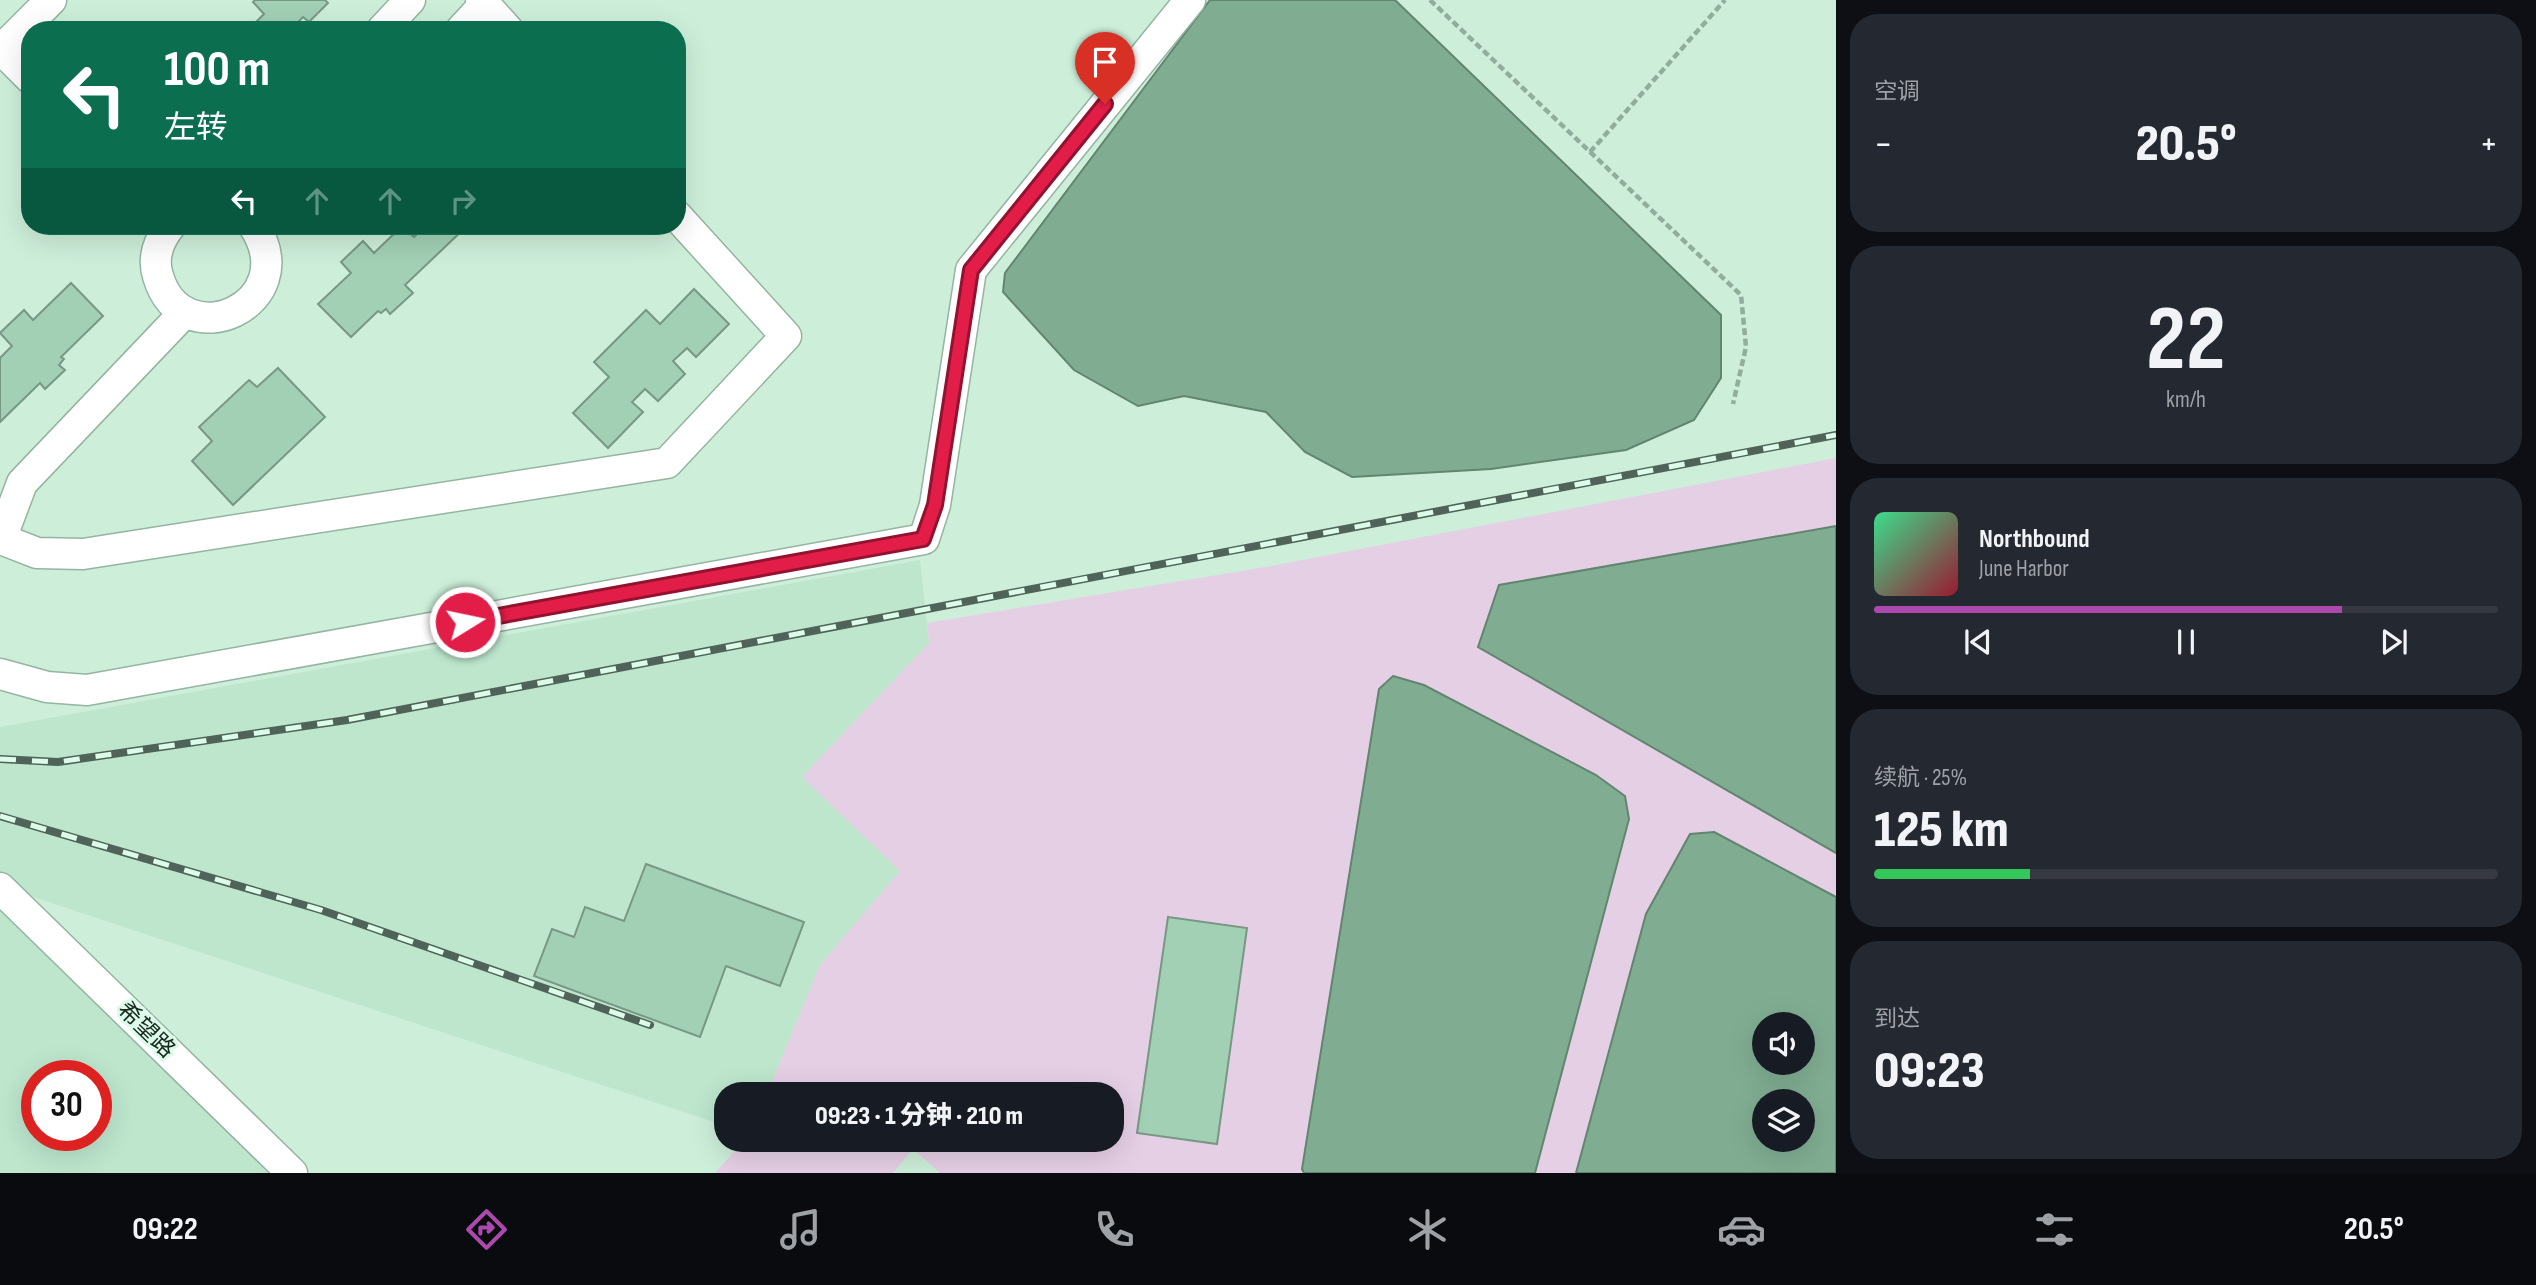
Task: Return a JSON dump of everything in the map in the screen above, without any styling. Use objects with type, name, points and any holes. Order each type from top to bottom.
[{"type":"street","points":[[30,21],[51,0]]},
{"type":"street","points":[[390,21],[410,0]]},
{"type":"street","points":[[0,674],[47,687],[87,690],[923,539],[935,505],[971,270],[1189,0]]},
{"type":"street","points":[[468,21],[483,2],[500,21]]},
{"type":"street","points":[[21,29],[1,49],[21,69]]},
{"type":"street","points":[[185,312],[22,483],[0,539],[37,553],[83,554],[667,463],[786,336],[686,226]]},
{"type":"street","points":[[162,235],[156,252],[156,270],[161,287],[171,302],[185,312],[201,317],[219,318],[235,313],[250,303],[260,289],[266,274],[265,235]]},
{"type":"street","name":"希望路","points":[[0,888],[292,1173]]},
{"type":"path","points":[[1430,0],[1741,295],[1746,347],[1733,404]]},
{"type":"path","points":[[1590,152],[1725,0]]},
{"type":"shaded area","points":[[1210,0],[1395,0],[1721,315],[1721,378],[1694,420],[1626,450],[1491,469],[1352,477],[1305,452],[1266,412],[1184,396],[1138,406],[1074,370],[1003,292],[1005,273]]},
{"type":"shaded area","points":[[1836,458],[1836,1173],[940,1173],[916,1152],[1124,1152],[1124,1082],[772,1082],[820,965],[900,871],[802,777],[929,643],[927,623],[1271,566]]},
{"type":"shaded area","points":[[1836,526],[1836,853],[1478,647],[1499,585]]},
{"type":"shaded area","points":[[920,560],[929,643],[802,777],[901,871],[820,965],[772,1082],[714,1082],[714,1122],[0,886],[0,727]]},
{"type":"shaded area","points":[[1393,676],[1424,685],[1596,775],[1625,796],[1629,819],[1535,1173],[1304,1173],[1302,1169],[1379,689]]},
{"type":"shaded area","points":[[1714,832],[1836,897],[1836,1173],[1576,1173],[1646,914],[1690,834]]},
{"type":"shaded area","points":[[0,888],[292,1173],[0,1173]]},
{"type":"shaded area","points":[[734,1152],[910,1152],[893,1173],[715,1173]]},
{"type":"building","points":[[325,0],[328,3],[310,21],[303,17],[299,21],[257,21],[264,14],[253,2]]},
{"type":"building","points":[[393,235],[458,235],[405,285],[413,293],[390,314],[386,309],[381,313],[378,311],[351,337],[318,304],[351,273],[341,262],[363,241],[374,253]]},
{"type":"building","points":[[71,283],[103,316],[61,357],[64,359],[59,365],[65,370],[45,389],[40,383],[0,422],[0,358],[12,346],[0,333],[24,310],[33,320]]},
{"type":"building","points":[[694,289],[729,324],[696,357],[687,348],[673,361],[685,374],[658,401],[645,389],[632,402],[643,412],[608,448],[573,413],[609,377],[594,362],[646,310],[660,324]]},
{"type":"building","points":[[278,368],[325,417],[233,505],[192,461],[212,441],[199,427],[249,380],[257,387]]},
{"type":"building","points":[[646,864],[804,922],[780,986],[726,966],[700,1037],[534,976],[552,929],[574,937],[585,907],[624,921]]},
{"type":"building","points":[[1168,917],[1247,928],[1217,1144],[1137,1133]]},
{"type":"railway","points":[[0,759],[58,762],[347,720],[1836,435]]},
{"type":"railway","points":[[0,816],[321,910],[650,1025]]},
{"type":"route","points":[[465,622],[923,539],[935,505],[971,270],[1105,104]]}]
